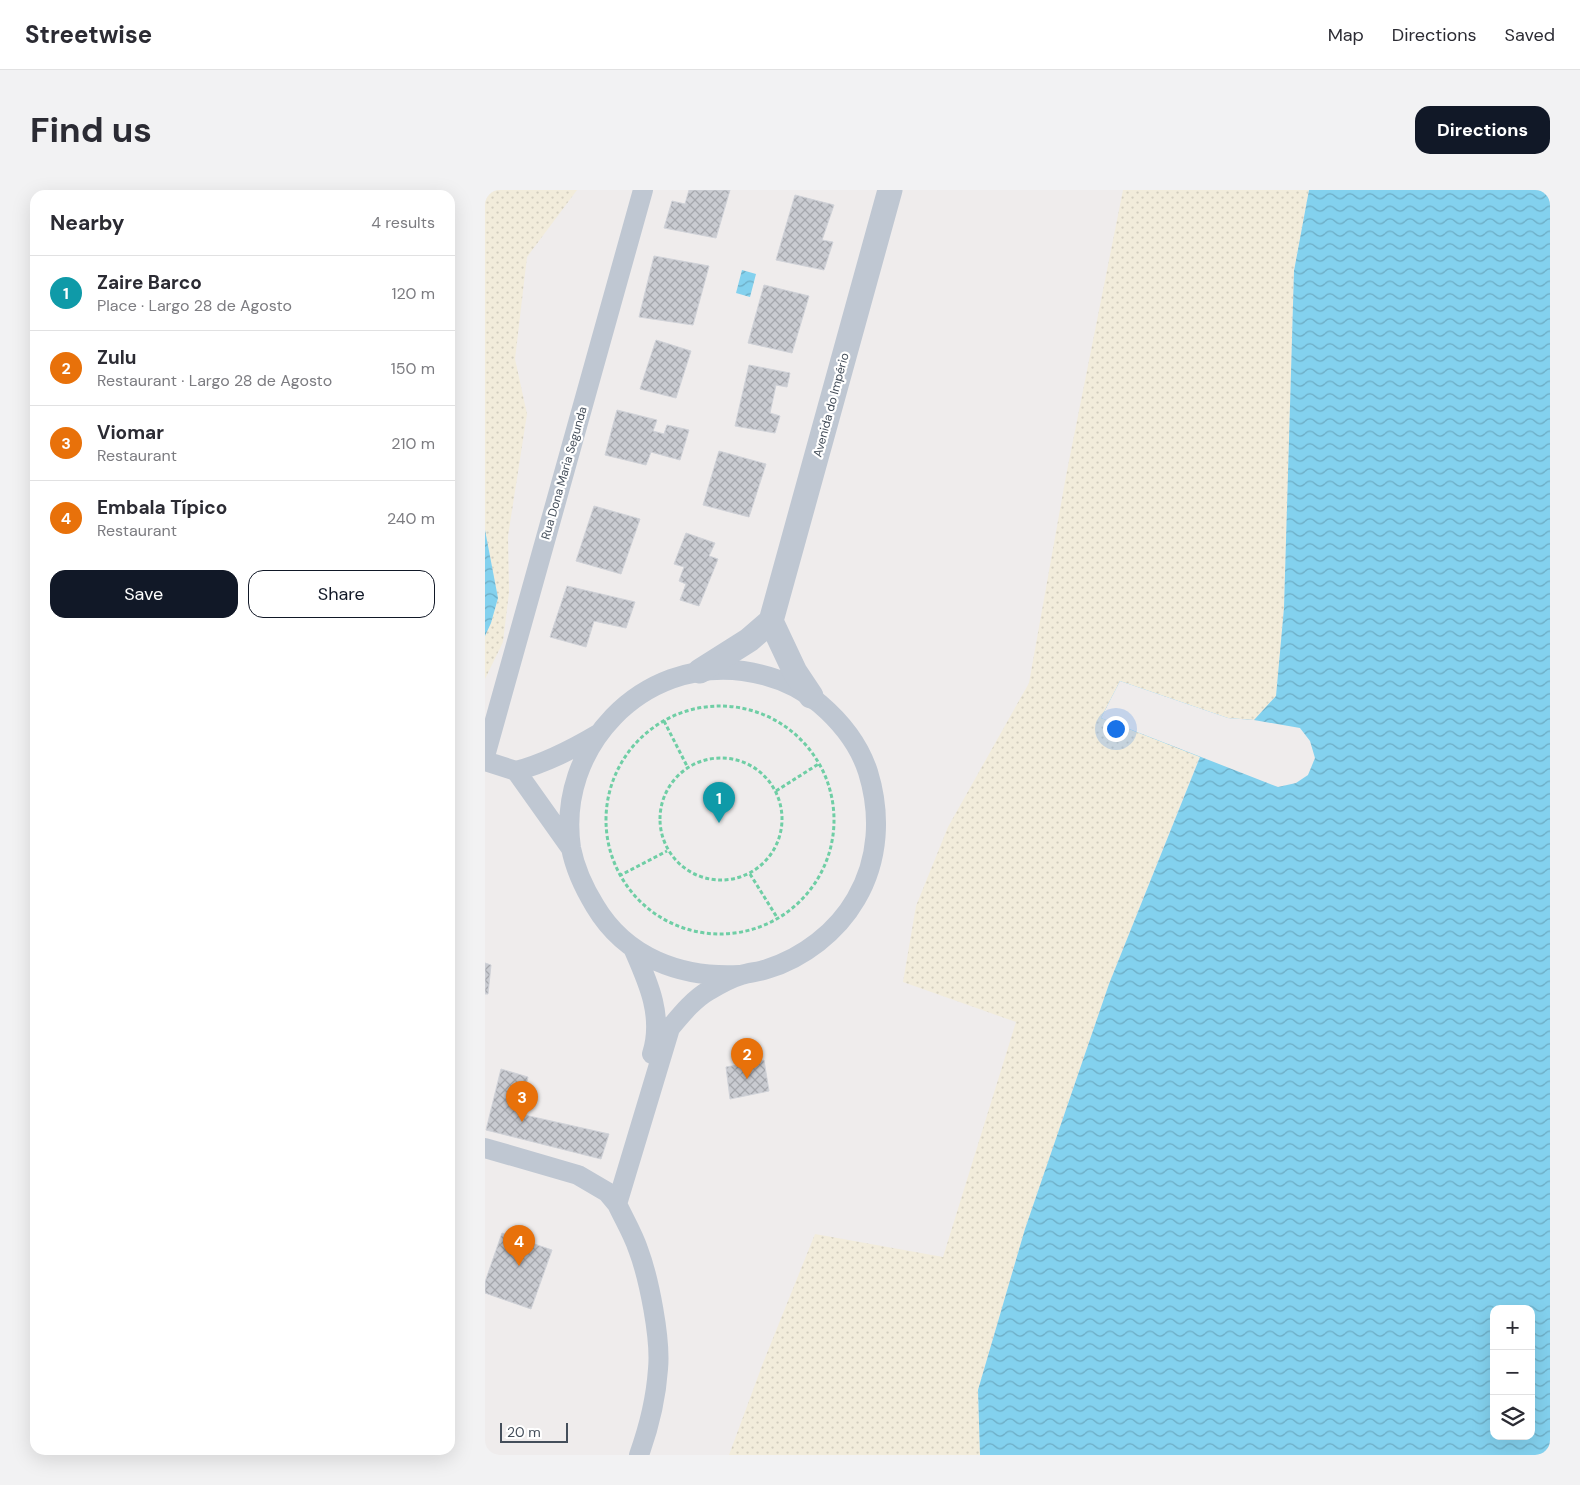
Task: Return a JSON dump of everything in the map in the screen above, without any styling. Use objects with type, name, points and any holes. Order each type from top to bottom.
[{"type":"street","name":"Rua Dona Maria Segunda","points":[[485,756],[643,190]]},
{"type":"street","name":"Avenida do Império","points":[[771,621],[890,190]]},
{"type":"street","points":[[700,671],[722,659],[749,640],[771,621],[795,672],[811,696]]},
{"type":"street","points":[[729,670],[758,673],[785,682],[811,696],[833,715],[851,736],[864,762],[873,789],[877,817],[875,846],[868,874],[856,900],[839,923],[818,943],[794,958],[767,969],[739,975],[702,975],[666,965],[633,948],[599,914],[577,872],[571,848],[571,799],[577,776],[587,753],[600,732],[615,714],[655,686],[677,677],[700,671],[729,670]]},
{"type":"street","points":[[485,761],[516,771],[535,766],[561,755],[600,732]]},
{"type":"street","points":[[516,771],[571,848]]},
{"type":"street","points":[[612,1198],[655,1044],[657,1019],[652,996],[633,948]]},
{"type":"street","points":[[612,1198],[670,1028],[705,992],[739,975]]},
{"type":"street","points":[[485,1148],[577,1175],[612,1198],[638,1249],[649,1290],[657,1335],[658,1368],[649,1426],[639,1455]]},
{"type":"path","points":[[733,706],[768,715],[797,735],[820,763],[833,796],[835,832],[825,866],[806,896],[778,919],[744,932],[707,934],[672,925],[642,904],[619,876],[607,842],[606,807],[616,772],[636,743],[664,721],[697,708],[733,706]]},
{"type":"path","points":[[664,721],[688,768]]},
{"type":"path","points":[[720,758],[737,760],[753,766],[766,777],[776,791],[781,806],[783,822],[780,838],[773,852],[763,864],[750,874],[732,880],[713,881],[695,876],[679,865],[667,851],[661,833],[659,815],[664,796],[673,780],[688,768],[703,760],[720,758]]},
{"type":"path","points":[[776,791],[820,763]]},
{"type":"path","points":[[619,876],[667,851]]},
{"type":"path","points":[[750,874],[778,919]]},
{"type":"sand","points":[[485,190],[577,190],[527,257],[515,359],[527,414],[508,536],[509,592],[503,642],[485,679],[485,636],[498,598],[485,530]]},
{"type":"sand","points":[[1123,190],[1309,190],[1294,271],[1284,608],[1276,696],[1254,720],[1228,718],[1120,681],[1101,718],[1200,756],[1109,984],[1025,1229],[978,1390],[980,1455],[729,1455],[763,1363],[815,1234],[943,1257],[1016,1022],[903,982],[916,906],[948,827],[1029,683],[1066,476]]},
{"type":"water","points":[[1309,190],[1550,190],[1550,1455],[980,1455],[978,1390],[1025,1229],[1109,984],[1200,757],[1101,718],[1120,681],[1228,718],[1254,720],[1276,696],[1284,608],[1294,271]]},
{"type":"water","points":[[742,270],[756,274],[750,297],[736,293]]},
{"type":"water","points":[[485,530],[498,598],[485,636]]},
{"type":"pier","points":[[1120,681],[1228,718],[1254,720],[1300,728],[1310,741],[1315,758],[1308,775],[1296,783],[1278,787],[1101,718]]},
{"type":"building","points":[[689,190],[730,190],[716,238],[664,228],[672,201],[685,204]]},
{"type":"building","points":[[795,195],[834,205],[822,240],[833,242],[824,270],[776,260]]},
{"type":"building","points":[[654,256],[709,266],[693,325],[639,317]]},
{"type":"building","points":[[764,285],[809,296],[792,353],[748,343]]},
{"type":"building","points":[[656,340],[691,351],[676,398],[640,389]]},
{"type":"building","points":[[749,365],[790,373],[787,387],[776,385],[770,413],[780,416],[775,433],[735,426]]},
{"type":"building","points":[[617,410],[657,420],[653,431],[664,434],[667,425],[689,430],[680,460],[651,452],[646,465],[605,455]]},
{"type":"building","points":[[719,451],[766,464],[749,517],[703,505]]},
{"type":"building","points":[[594,506],[640,519],[621,574],[576,561]]},
{"type":"building","points":[[686,533],[715,543],[709,556],[718,559],[699,606],[680,600],[686,584],[679,581],[684,567],[674,564]]},
{"type":"building","points":[[567,586],[635,602],[626,628],[594,621],[586,647],[550,637]]},
{"type":"building","points":[[485,963],[491,965],[488,994],[485,994]]},
{"type":"building","points":[[764,1060],[769,1091],[730,1099],[726,1067]]},
{"type":"building","points":[[501,1069],[528,1077],[520,1114],[609,1134],[601,1159],[486,1130]]},
{"type":"building","points":[[502,1233],[552,1250],[531,1309],[485,1293],[485,1282]]},
{"type":"place","name":"Zaire Barco","points":[[719,823]]},
{"type":"place","name":"Zulu","points":[[747,1079]]},
{"type":"place","name":"Viomar","points":[[522,1122]]},
{"type":"place","name":"Embala Típico","points":[[519,1266]]}]
